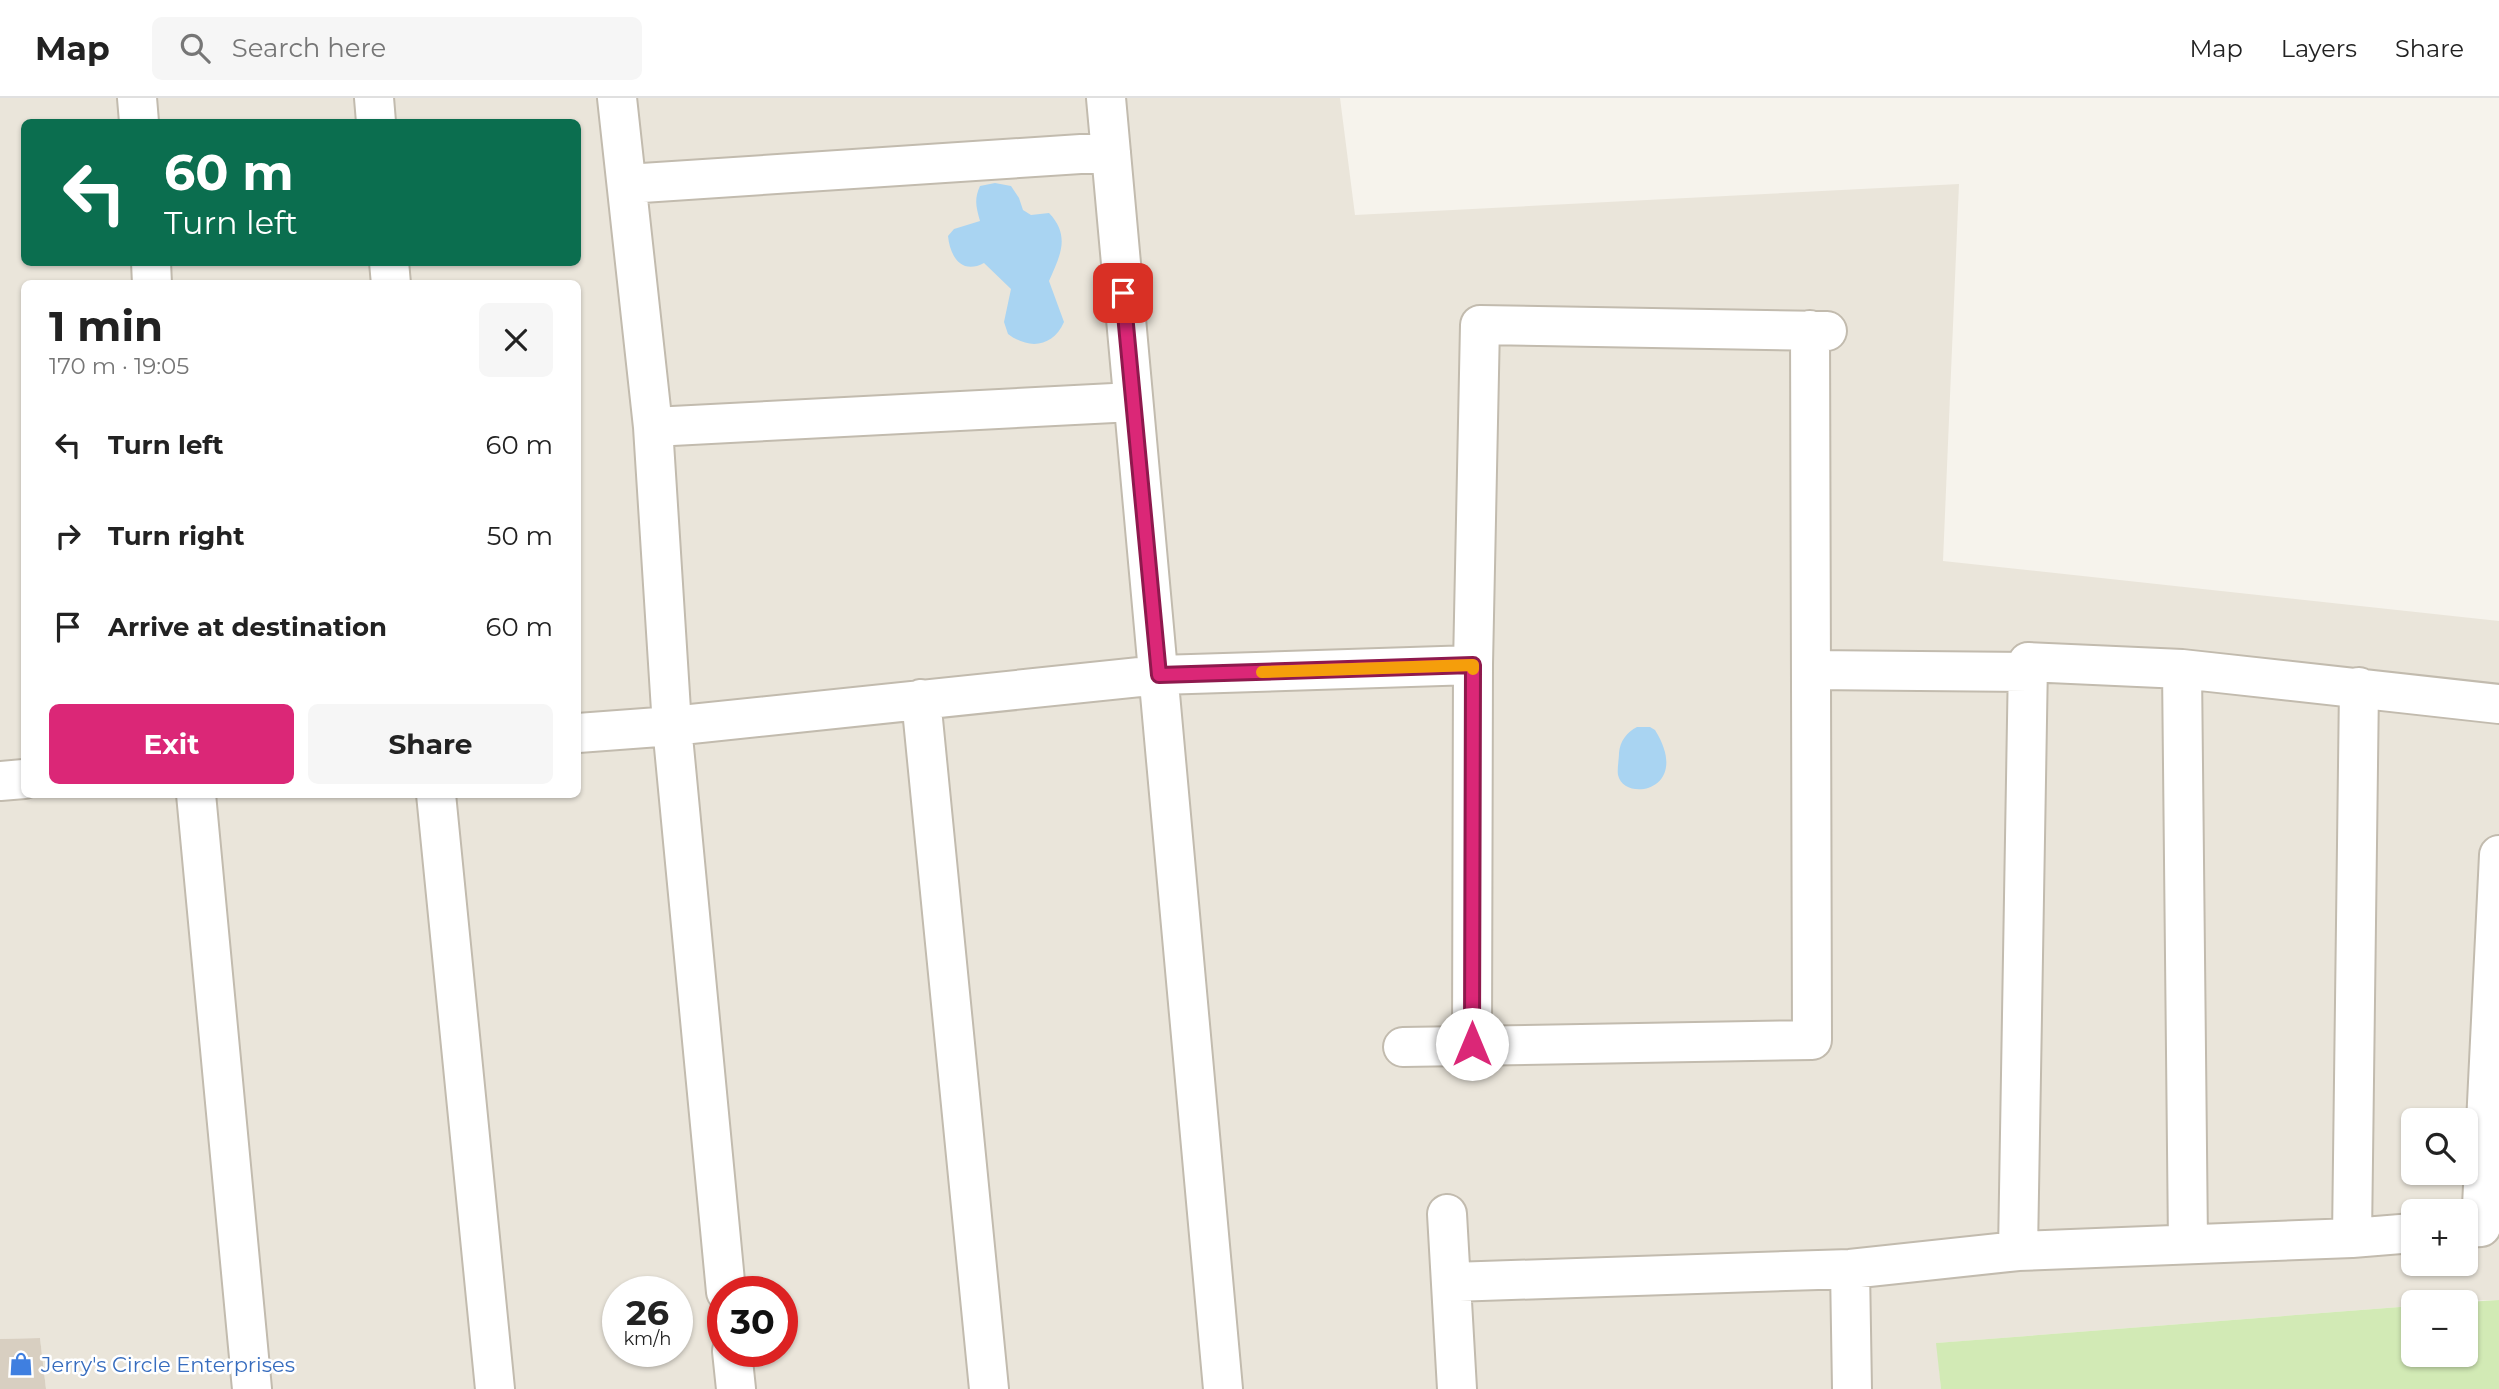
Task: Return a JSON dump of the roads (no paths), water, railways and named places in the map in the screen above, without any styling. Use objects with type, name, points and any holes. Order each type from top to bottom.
[{"type":"street","points":[[137,98],[139,119]]},
{"type":"street","points":[[374,98],[376,119]]},
{"type":"street","points":[[617,98],[653,427],[672,726],[724,1276]]},
{"type":"street","points":[[1106,98],[1223,1389]]},
{"type":"street","points":[[627,184],[1111,152]]},
{"type":"street","points":[[1403,1047],[1812,1040],[1811,670],[1818,331],[1480,325],[1473,665],[1472,1044]]},
{"type":"street","points":[[653,427],[1133,402]]},
{"type":"street","points":[[2018,1251],[2028,662],[2182,669],[2499,704]]},
{"type":"street","points":[[581,733],[672,726],[1159,675],[1473,665]]},
{"type":"street","points":[[2182,669],[2188,1244]]},
{"type":"street","points":[[1811,670],[2028,671]]},
{"type":"street","points":[[2352,1238],[2359,687]]},
{"type":"street","points":[[921,699],[989,1389]]},
{"type":"street","points":[[0,781],[21,779]]},
{"type":"street","points":[[196,798],[252,1389]]},
{"type":"street","points":[[436,798],[495,1389]]},
{"type":"street","points":[[2478,1227],[2481,1227],[2499,855]]},
{"type":"street","points":[[1447,1214],[1457,1389]]},
{"type":"street","points":[[1452,1282],[1850,1269],[2018,1251],[2401,1234]]},
{"type":"street","points":[[1850,1269],[1852,1389]]},
{"type":"street","points":[[734,1367],[736,1389]]},
{"type":"water","points":[[995,183],[1011,186],[1023,210],[1031,215],[1049,213],[1060,230],[1060,255],[1049,281],[1064,322],[1054,337],[1047,341],[1032,344],[1008,334],[1004,322],[1011,289],[984,263],[969,267],[963,265],[951,251],[948,236],[954,229],[980,221],[976,203],[980,186]]},
{"type":"water","points":[[1637,727],[1650,727],[1655,730],[1665,751],[1666,767],[1662,778],[1653,786],[1642,789],[1623,784],[1618,775],[1622,741]]},
{"type":"place","name":"Jerry's Circle Enterprises","points":[[21,1364]]}]
